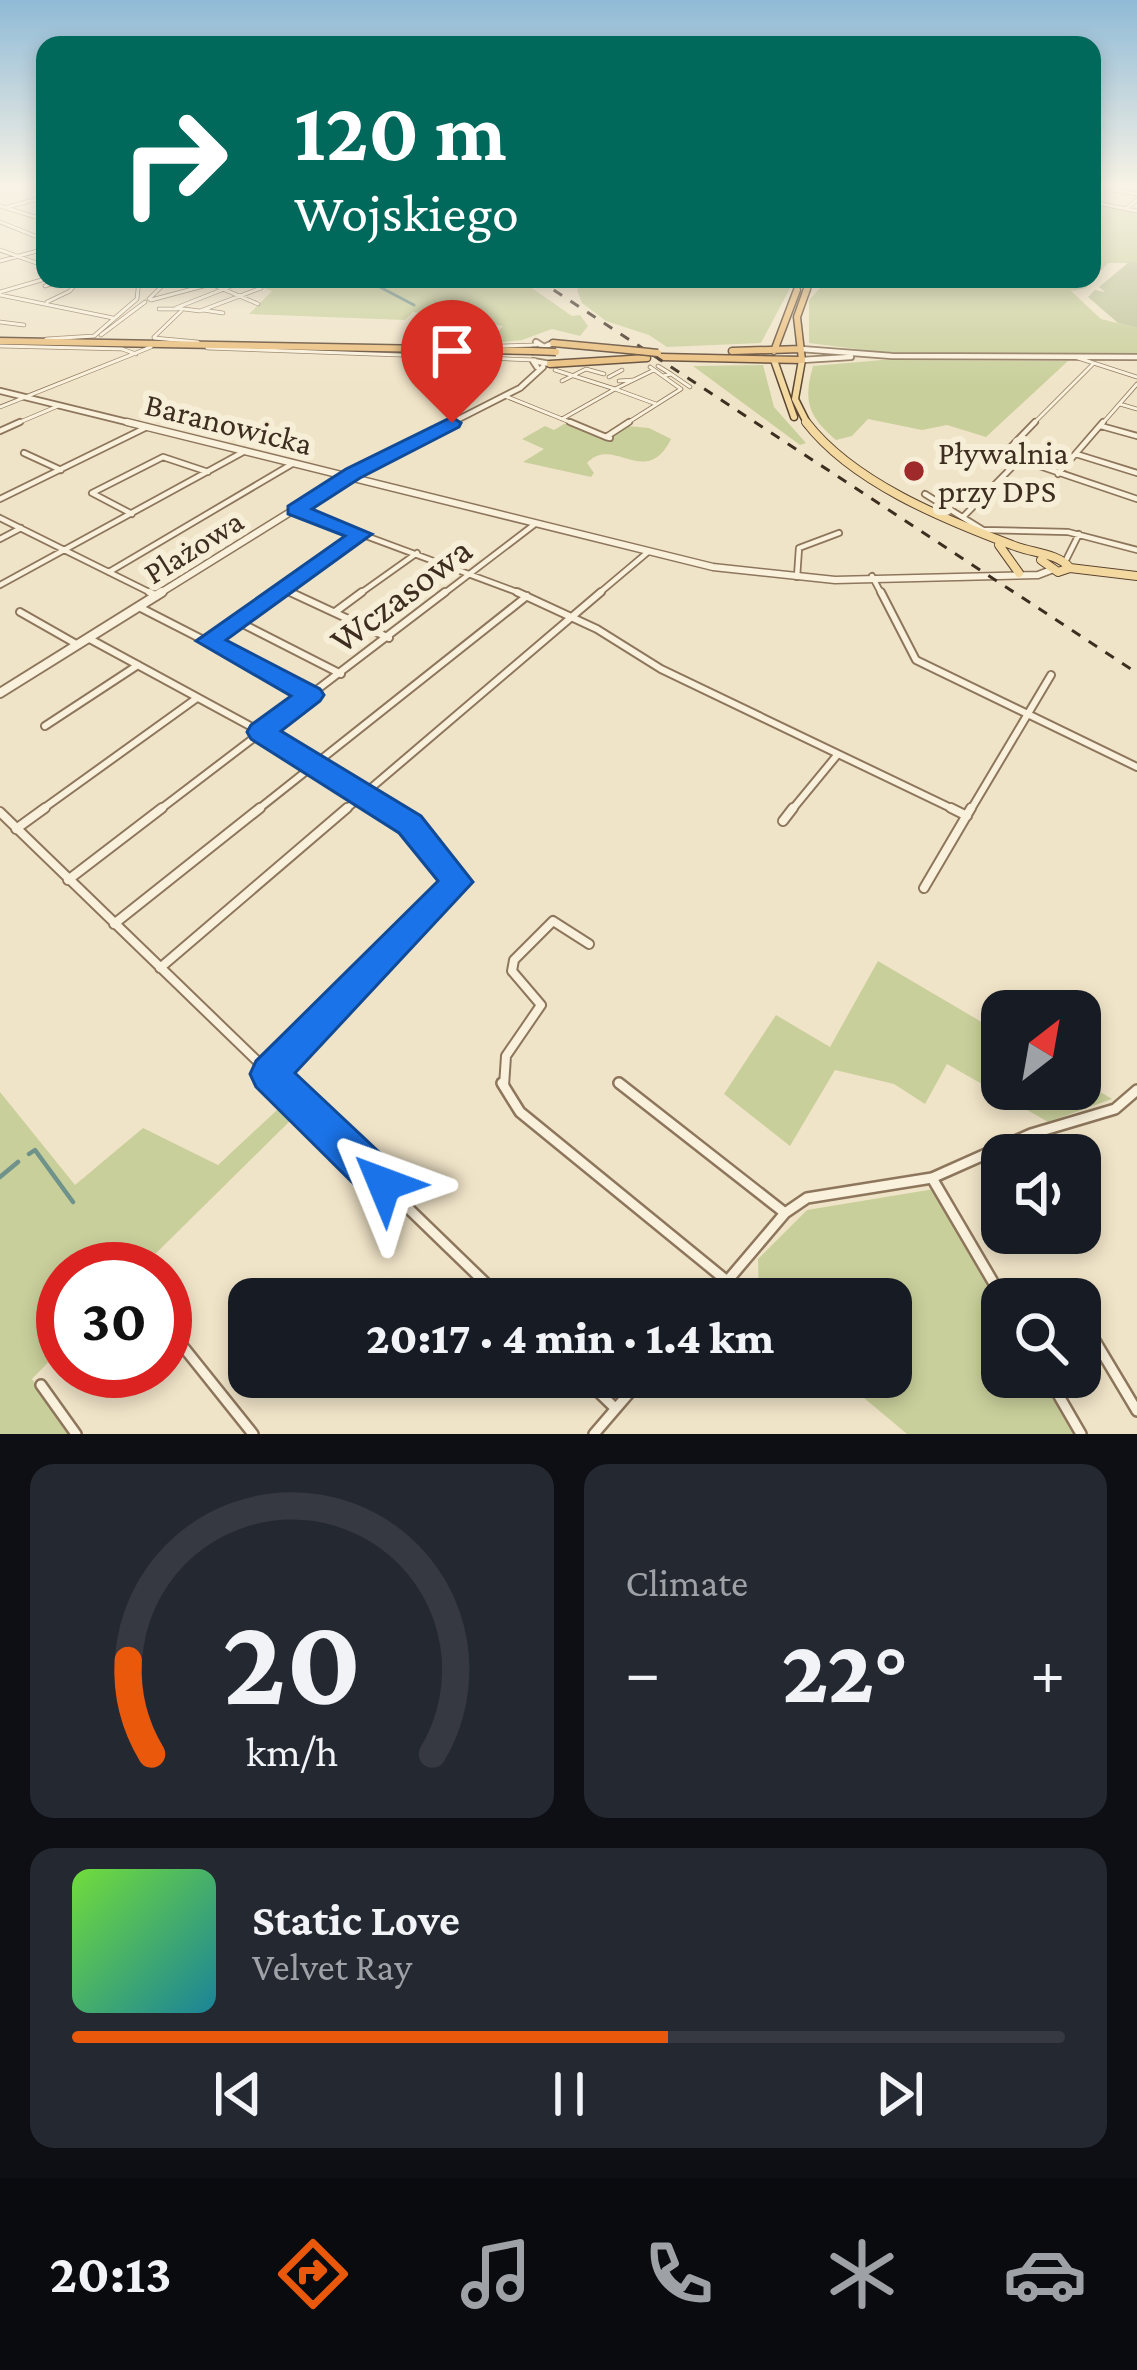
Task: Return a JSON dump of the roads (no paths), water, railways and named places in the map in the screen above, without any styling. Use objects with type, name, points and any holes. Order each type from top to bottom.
[{"type":"highway","points":[[774,360],[790,303],[803,288]]},
{"type":"highway","points":[[0,342],[802,360],[796,309],[806,288]]},
{"type":"highway","points":[[146,346],[653,358],[801,349]]},
{"type":"main road","points":[[774,360],[793,416],[817,443],[920,510],[1045,563],[1066,560],[1137,573]]},
{"type":"main road","points":[[802,360],[795,402],[807,426],[826,445],[955,522],[1045,563],[1066,560],[1137,573]]},
{"type":"main road","points":[[999,545],[1012,556],[1016,573]]},
{"type":"street","points":[[6,252],[36,263]]},
{"type":"street","points":[[0,261],[34,252]]},
{"type":"street","points":[[0,296],[36,285]]},
{"type":"street","points":[[44,304],[67,288]]},
{"type":"street","points":[[142,288],[145,300]]},
{"type":"street","points":[[92,342],[159,288]]},
{"type":"street","points":[[92,342],[113,318],[145,300],[199,288]]},
{"type":"street","points":[[219,288],[258,304]]},
{"type":"street","points":[[0,407],[146,346],[181,303],[228,288]]},
{"type":"street","points":[[202,310],[261,288]]},
{"type":"street","points":[[0,296],[113,318]]},
{"type":"street","points":[[159,309],[223,313]]},
{"type":"street","points":[[0,322],[23,325]]},
{"type":"street","points":[[0,342],[122,349],[520,345],[572,373],[656,404]]},
{"type":"street","points":[[207,348],[542,356]]},
{"type":"street","points":[[801,349],[912,356]]},
{"type":"street","name":"Plażowa","points":[[0,693],[346,478],[505,396],[542,356]]},
{"type":"street","points":[[1058,474],[1137,381],[1076,357]]},
{"type":"street","points":[[802,360],[1137,357]]},
{"type":"street","points":[[505,396],[608,437],[681,389],[653,358],[624,375],[606,376],[588,369],[572,373]]},
{"type":"street","points":[[1093,364],[1006,456],[1137,499]]},
{"type":"street","points":[[562,419],[616,389],[624,375]]},
{"type":"street","points":[[667,375],[690,387]]},
{"type":"street","name":"Baranowicka","points":[[0,391],[732,570],[797,577],[936,577],[1016,573],[1045,563]]},
{"type":"street","points":[[1120,404],[1137,409]]},
{"type":"street","points":[[0,431],[58,406]]},
{"type":"street","points":[[1101,426],[1137,436]]},
{"type":"street","points":[[0,499],[147,427]]},
{"type":"street","points":[[0,585],[245,452]]},
{"type":"street","points":[[25,453],[61,470]]},
{"type":"street","points":[[1076,454],[1137,473]]},
{"type":"street","points":[[132,514],[92,493],[163,457],[208,472]]},
{"type":"street","points":[[963,518],[1018,461]]},
{"type":"street","points":[[109,572],[292,464]]},
{"type":"street","points":[[925,494],[987,531],[1026,528],[1079,534],[1137,550]]},
{"type":"street","points":[[296,510],[527,596],[597,629],[662,669],[967,816]]},
{"type":"street","points":[[0,518],[157,596]]},
{"type":"street","name":"Wczasowa","points":[[68,880],[535,524]]},
{"type":"street","points":[[0,539],[20,528]]},
{"type":"street","points":[[797,577],[799,548],[839,533]]},
{"type":"street","points":[[208,641],[362,534]]},
{"type":"street","points":[[1066,560],[1079,534]]},
{"type":"street","points":[[160,968],[648,552]]},
{"type":"street","points":[[334,612],[417,554]]},
{"type":"street","points":[[873,578],[916,660],[1137,767]]},
{"type":"street","points":[[283,589],[389,638]]},
{"type":"street","points":[[114,924],[527,596]]},
{"type":"street","points":[[139,607],[310,695]]},
{"type":"street","points":[[20,612],[78,645]]},
{"type":"street","points":[[237,621],[340,674]]},
{"type":"street","points":[[88,638],[261,732],[390,812],[418,833],[457,882],[269,1074]]},
{"type":"street","points":[[45,726],[138,665]]},
{"type":"street","points":[[923,888],[1051,675]]},
{"type":"street","points":[[16,829],[196,698]]},
{"type":"street","points":[[783,821],[838,754]]},
{"type":"street","points":[[0,812],[480,1278]]},
{"type":"street","points":[[589,944],[553,921],[514,960],[512,971],[541,1006],[503,1058],[504,1088],[520,1112],[723,1278]]},
{"type":"street","points":[[619,1083],[785,1213]]},
{"type":"street","points":[[730,1278],[785,1213],[807,1198],[932,1178],[1031,1134],[1115,1109],[1137,1090]]},
{"type":"street","points":[[932,1178],[991,1278]]},
{"type":"street","points":[[1101,1351],[1137,1411]]},
{"type":"street","points":[[192,1358],[253,1434]]},
{"type":"street","points":[[50,1398],[76,1434]]},
{"type":"street","points":[[605,1398],[616,1408]]},
{"type":"street","points":[[594,1434],[625,1398]]},
{"type":"street","points":[[1061,1398],[1082,1434]]},
{"type":"waterway","points":[[382,288],[414,305]]},
{"type":"waterway","points":[[29,1154],[35,1150],[73,1202]]},
{"type":"waterway","points":[[0,1177],[18,1162]]},
{"type":"railway","points":[[551,288],[1137,673]]},
{"type":"place","name":"Pływalnia przy DPS","points":[[914,471]]}]
